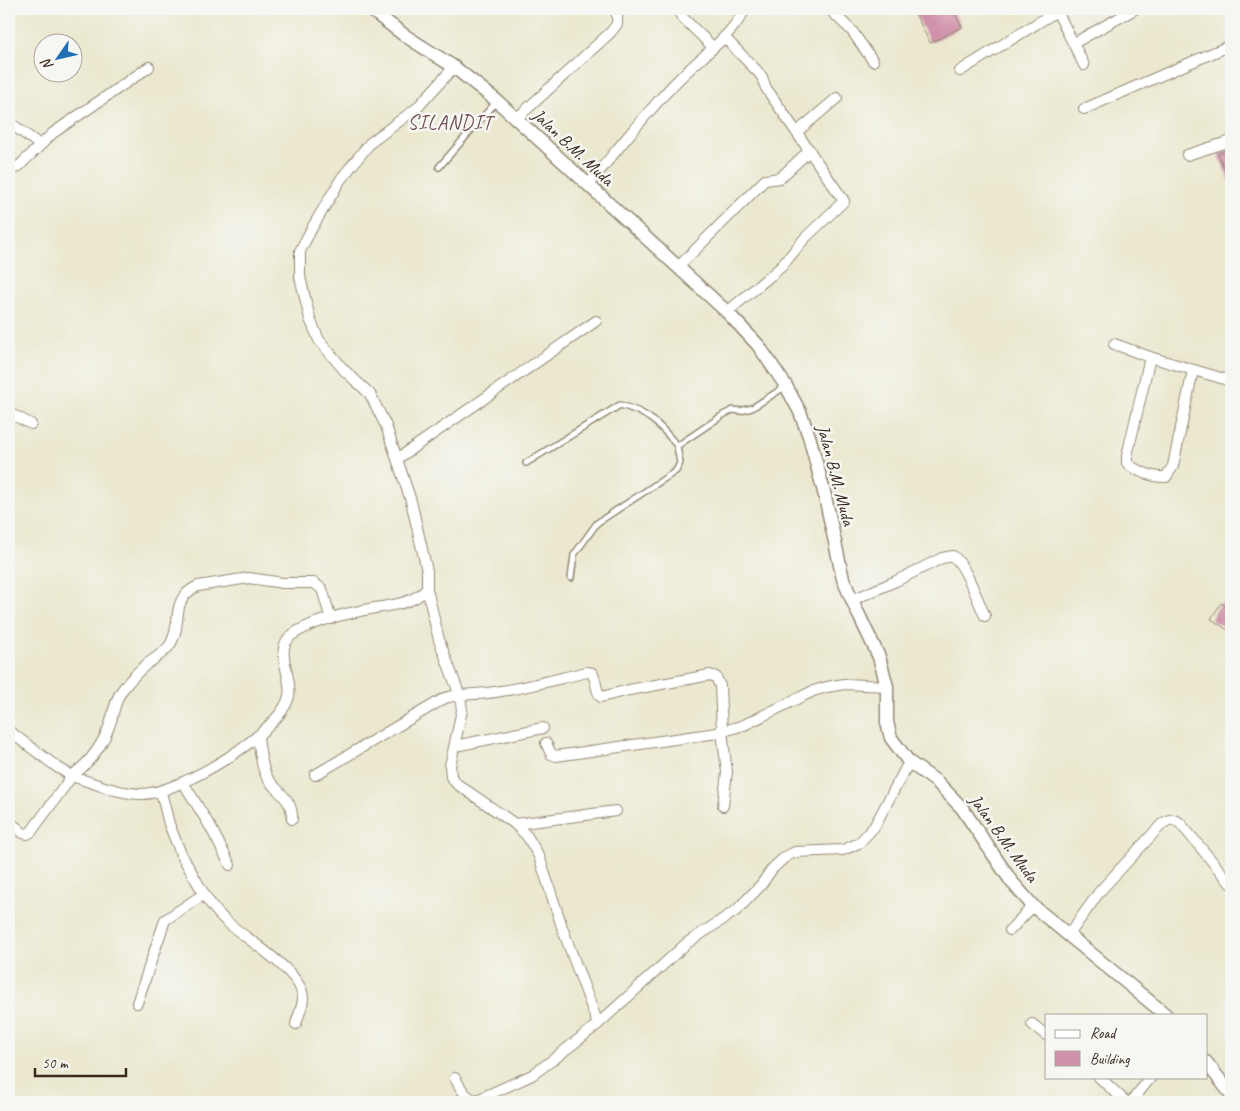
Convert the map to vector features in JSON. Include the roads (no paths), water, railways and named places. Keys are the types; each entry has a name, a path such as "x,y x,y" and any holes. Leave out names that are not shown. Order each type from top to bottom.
{"street":[{"name":"Jalan B.M. Muda","path":"370,9 404,35 454,67 497,101 727,312 758,345 786,386 800,412 809,436 844,578 852,600 879,657 888,686 887,722 891,738 909,762 937,782 962,808 1011,881 1034,906 1165,1014"},
{"path":"516,119 611,32 617,24 618,9"},
{"path":"677,9 682,17 713,47"},
{"path":"588,185 656,104 736,24 745,9"},
{"path":"829,9 852,31 873,61"},
{"path":"1074,43 1135,9"},
{"path":"960,71 1057,10 1084,65"},
{"path":"724,37 762,78 766,88 844,200 805,238 780,267 727,312"},
{"path":"1084,109 1231,45"},
{"path":"9,171 19,166 53,133 149,67"},
{"path":"454,67 417,108 370,143 342,179 300,251 300,277 310,319 318,340 344,370 370,394 386,426 411,501 427,571 427,588 439,640 460,696 462,710 450,766 451,777 457,784 515,824 527,836 539,856 563,930 598,1024"},
{"path":"796,132 837,98"},
{"path":"9,122 40,145"},
{"path":"1187,155 1231,141"},
{"path":"678,267 766,180 780,178 810,150"},
{"path":"397,459 596,321"},
{"path":"1114,344 1150,357 1231,381"},
{"path":"1150,357 1126,463 1131,467 1161,477 1166,476 1172,466 1193,370"},
{"path":"9,413 31,424"},
{"path":"852,600 942,558 953,556 962,568 985,616"},
{"path":"9,821 23,833 31,832 72,776 89,761 106,735 118,697 140,670 170,646 175,632 179,603 184,595 193,589 198,586 250,578 283,583 314,583 322,589 331,619"},
{"path":"9,731 72,776 114,789 141,794 161,792 233,754 258,737 282,709 289,696 290,684 283,651 287,639 291,635 306,627 331,619 360,611 404,603 419,597 427,588"},
{"path":"315,775 445,698 510,690 587,672 592,672 598,694 601,697 710,675 716,677 720,686 722,731 727,772 724,806"},
{"path":"546,743 551,754 556,756 722,731 744,725 813,691 827,687 844,684 888,686"},
{"path":"455,746 543,728"},
{"path":"258,737 267,776 289,802 292,819"},
{"path":"455,1078 470,1099 477,1100 532,1075 598,1024 687,943 737,910 761,885 772,869 785,857 795,852 843,850 859,843 874,827 909,762"},
{"path":"183,782 212,828 230,865"},
{"path":"161,792 169,824 181,854 211,905 226,921 284,968 300,985 303,998 296,1024"},
{"path":"515,824 616,811"},
{"path":"1068,936 1100,891 1162,824 1168,820 1180,823 1231,884"},
{"path":"137,1003 165,920 204,894"},
{"path":"1010,930 1034,906"},
{"path":"1032,1024 1045,1034"},
{"path":"1208,1065 1231,1094"},
{"path":"1100,1078 1131,1102 1150,1078"}],"lane":[{"path":"438,167 497,101"},
{"path":"677,446 723,415 733,410 740,411 752,408 786,386"},
{"path":"526,463 620,405 635,409 652,418 677,446 680,463 676,471 597,523 574,555 571,578"}],"district":[{"name":"SILANDIT","path":"450,122"}]}
